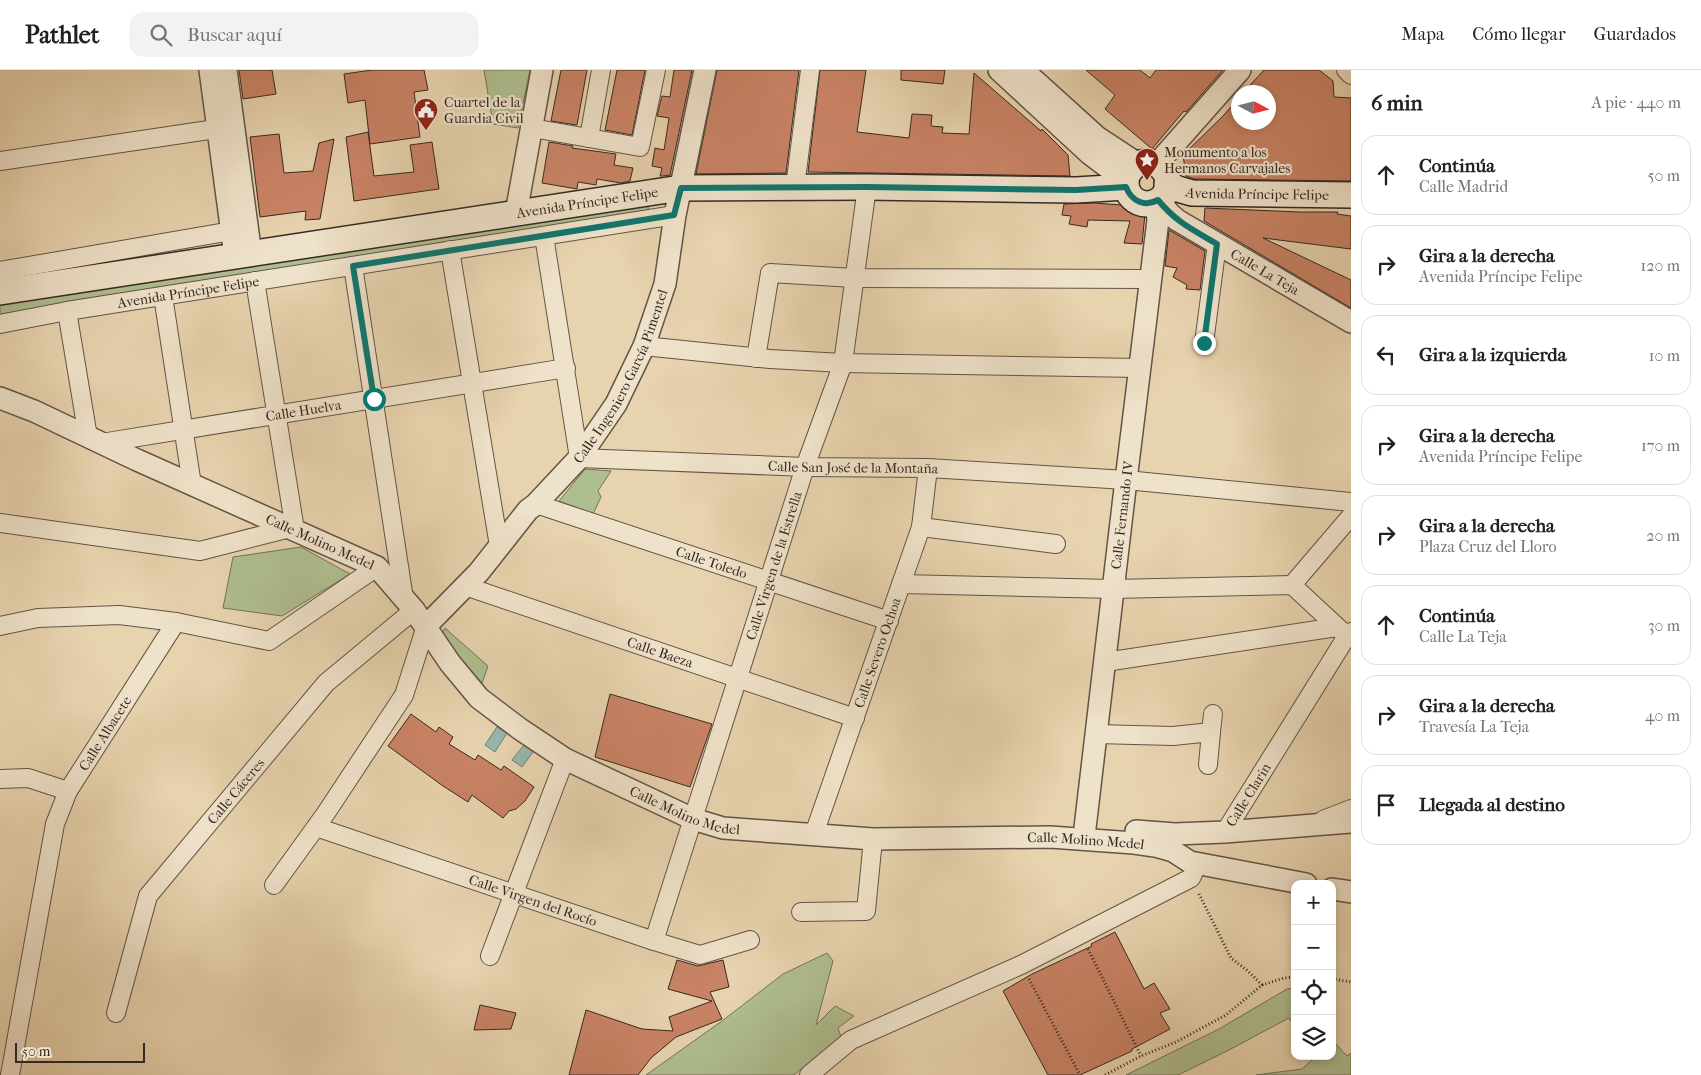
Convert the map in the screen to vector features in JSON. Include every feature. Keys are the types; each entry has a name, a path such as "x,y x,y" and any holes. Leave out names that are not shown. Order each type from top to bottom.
{"main road":[{"name":"Avenida Príncipe Felipe","path":"0,292 110,263 243,255 681,188 867,187 1076,190 1147,183 1192,193 1351,195"}],"street":[{"path":"210,70 226,127"},
{"path":"226,70 226,127 243,255"},
{"path":"516,213 542,70"},
{"path":"589,138 601,70"},
{"path":"532,128 640,147 656,70"},
{"name":"Calle Ingeniero García Pimentel","path":"415,611 465,586 528,510 536,504 579,458 616,404 644,346 665,284 674,215 705,70"},
{"path":"795,188 810,70"},
{"path":"999,70 1090,154 1114,173 1147,183"},
{"path":"1023,70 1097,137 1130,158 1147,183"},
{"path":"1147,183 1240,70"},
{"path":"1346,70 1351,75"},
{"path":"0,161 226,127"},
{"path":"1076,190 1088,173 1090,154"},
{"name":"Calle La Teja","path":"1147,183 1169,213 1177,220 1351,322"},
{"name":"Calle Fernando IV","path":"1086,828 1158,220 1147,183"},
{"name":"Calle Virgen de la Estrella","path":"654,941 767,582 805,467 844,363 867,187"},
{"name":"Avenida Príncipe Felipe","path":"0,324 68,311 674,215"},
{"name":"Avenida Príncipe Felipe","path":"0,271 110,263 239,230"},
{"path":"544,236 579,458"},
{"path":"1204,343 1217,244"},
{"path":"450,250 499,546"},
{"path":"274,885 316,827 404,695 415,611 374,399 353,266"},
{"path":"756,358 770,273 854,278 1150,279"},
{"path":"0,523 200,551 292,529 277,414 255,281"},
{"path":"163,296 192,485"},
{"path":"68,311 95,440"},
{"path":"644,346 756,358 844,363 1140,368"},
{"name":"Calle Huelva","path":"95,440 184,429 566,368"},
{"name":"Calle Molino Medel","path":"0,398 34,411 192,485 377,567 415,611 450,663 479,698 520,729 565,758 693,819 723,828 873,839 1050,837 1155,846 1173,851 1191,870 1291,882"},
{"name":"Calle San José de la Montaña","path":"579,458 805,467 928,468 1126,480 1351,502"},
{"name":"Calle Severo Ochoa","path":"814,834 921,527 928,468"},
{"name":"Calle Toledo","path":"536,504 888,621"},
{"path":"1292,585 1351,516"},
{"path":"921,527 1056,544"},
{"path":"0,626 38,618 119,615 176,622 269,641 377,567"},
{"path":"901,584 1113,589 1292,585 1345,632"},
{"name":"Calle Baeza","path":"465,586 855,718"},
{"name":"Calle Cáceres","path":"116,1013 148,896 326,683 415,611"},
{"name":"Calle Albacete","path":"10,1075 56,824 68,790 176,622"},
{"path":"1105,662 1345,632"},
{"name":"Calle Clarin","path":"1050,837 1054,830 1075,827 1175,834 1225,832 1345,632"},
{"path":"1096,734 1173,736 1212,723 1208,765"},
{"path":"490,956 565,758"},
{"path":"0,779 28,778 68,790"},
{"path":"1305,826 1351,809"},
{"path":"1225,832 1351,822"},
{"name":"Calle Virgen del Rocío","path":"316,827 700,955 750,940"},
{"path":"801,912 866,911 873,839"},
{"path":"809,1075 851,1040 1021,965 1081,936 1191,870"},
{"path":"1336,890 1351,892"}],"path":[{"path":"1191,870 1230,958 1248,971 1262,986"},
{"path":"1081,936 1141,1056"},
{"path":"1021,965 1080,1075"},
{"path":"1105,1075 1141,1056 1176,1042 1226,1015 1262,986 1291,977"},
{"path":"1336,980 1351,982"}],"green space":[{"path":"484,70 530,70 518,128 493,124"},
{"path":"647,196 649,215 0,323 0,299"},
{"path":"585,469 611,471 598,491 601,497 593,514 559,501"},
{"path":"301,547 350,574 282,616 223,608 233,557"},
{"path":"445,628 488,666 482,683 441,636"},
{"path":"827,953 833,961 816,1025 835,1006 854,1016 838,1028 841,1037 794,1075 646,1075 722,1021 783,974"},
{"path":"1291,988 1291,1021 1289,1018 1178,1075 1126,1075 1219,1029 1287,989"},
{"path":"1336,1044 1347,1056 1351,1053 1351,1075 1256,1075 1302,1069 1312,1060 1336,1060"}],"water":[{"path":"497,727 507,733 495,752 485,745"},
{"path":"524,745 533,752 522,767 512,760"}],"building":[{"path":"239,70 272,70 276,94 243,99"},
{"path":"372,70 424,70 428,90 414,92 420,137 370,144 365,100 348,103 344,74"},
{"path":"561,70 587,70 577,125 551,121"},
{"path":"617,70 645,70 632,135 605,130"},
{"path":"674,70 692,70 670,175 660,176 662,168 652,166 655,148 664,150 669,118 657,116 662,96 670,97"},
{"path":"717,70 799,70 786,173 696,174"},
{"path":"820,70 866,70 857,132 909,138 912,114 932,115 931,126 943,127 942,133 969,134 974,73 1041,131 1042,129 1068,155 1070,176 808,172"},
{"path":"901,70 945,70 943,84 901,80"},
{"path":"1086,70 1140,70 1150,78 1156,70 1223,70 1186,112 1184,111 1152,149 1105,109 1115,95"},
{"path":"1264,70 1319,70 1333,81 1334,97 1351,98 1351,181 1194,179 1186,176 1183,155 1231,107 1231,130 1276,130 1276,85 1250,85"},
{"path":"368,132 374,176 414,172 410,145 432,142 439,189 354,201 346,137"},
{"path":"279,134 284,173 313,171 319,143 334,139 320,219 305,220 306,211 260,217 250,137"},
{"path":"549,142 573,146 572,148 616,154 614,165 633,168 630,181 621,183 597,179 596,185 578,182 577,189 542,183"},
{"path":"1094,203 1122,205 1145,214 1142,244 1124,243 1130,221 1088,220 1087,227 1069,224 1071,216 1062,215 1064,204"},
{"path":"1205,208 1338,212 1337,214 1351,216 1351,249 1263,238 1351,280 1351,308 1204,221"},
{"path":"1169,230 1205,251 1200,290 1186,289 1187,285 1173,277 1177,268 1165,266"},
{"path":"610,694 712,724 690,787 595,757"},
{"path":"411,714 436,732 439,727 453,737 449,744 475,760 478,755 501,770 504,766 534,787 525,801 516,809 509,811 503,818 472,795 468,802 388,746"},
{"path":"1115,932 1144,989 1154,983 1170,1009 1160,1013 1170,1029 1132,1049 1132,1051 1080,1075 1048,1075 1003,991 1032,974 1092,946 1091,944"},
{"path":"677,960 698,966 723,960 729,987 710,992 722,1019 676,1037 651,1058 638,1075 569,1075 586,1010 642,1029 673,1031 669,1017 712,1001 668,989"},
{"path":"480,1005 516,1013 511,1029 474,1030"}],"place":[{"name":"Cuartel de la Guardia Civil","path":"426,131"},
{"name":"Monumento a los Hermanos Carvajales","path":"1147,181"}],"route":[{"path":"374,399 353,266 674,215 681,188 867,187 1076,190 1126,187 1128,193 1137,202 1150,204 1158,200 1177,220 1217,244 1204,343"}]}
